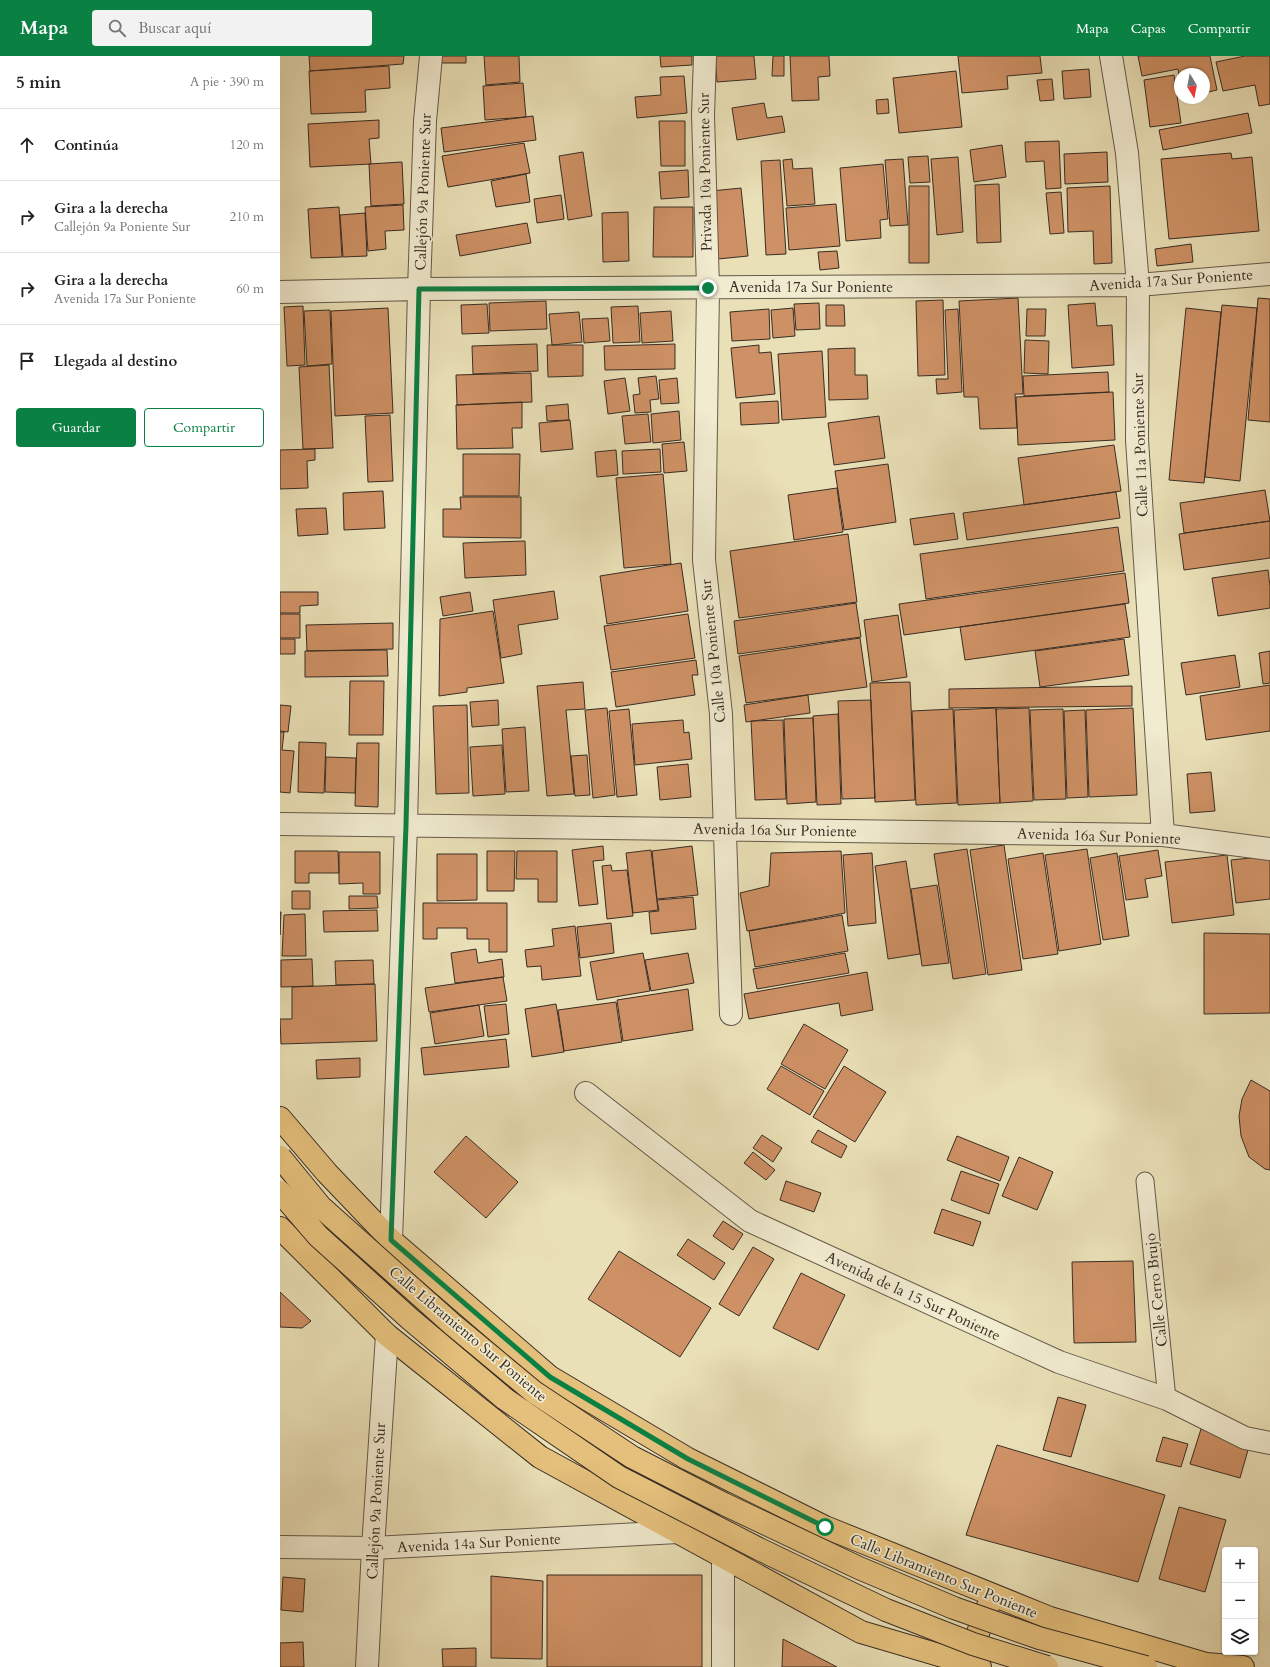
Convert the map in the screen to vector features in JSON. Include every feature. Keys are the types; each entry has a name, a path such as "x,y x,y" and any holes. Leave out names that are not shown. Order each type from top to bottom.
{"main road":[{"name":"Calle Libramiento Sur Poniente","path":"280,1118 327,1173 391,1240 550,1377 688,1459 825,1527 1050,1618 1204,1665 1243,1667"},
{"name":"Calle Libramiento Sur Poniente","path":"280,1157 321,1207 452,1324 534,1392 632,1457 724,1504 831,1555 954,1608 1039,1638 1146,1667"},
{"name":"Calle Libramiento Sur Poniente","path":"280,1192 318,1236 410,1319 505,1399 619,1477 759,1549 886,1610 974,1644 1048,1667"},
{"path":"280,1228 387,1335 540,1457 926,1667"},
{"path":"862,1632 973,1665 992,1594"},
{"path":"1050,1618 1100,1667"}],"street":[{"name":"Callejón 9a Poniente Sur","path":"391,1240 406,825 419,289 425,121 432,56"},
{"name":"Privada 10a Poniente Sur","path":"704,56 703,114 708,288"},
{"name":"Calle 11a Poniente Sur","path":"1111,56 1127,153 1138,285 1137,440 1163,835"},
{"name":"Avenida 17a Sur Poniente","path":"280,292 419,289 1138,285 1270,274"},
{"name":"Calle 10a Poniente Sur","path":"708,288 704,560 721,714 731,1014"},
{"name":"Avenida 16a Sur Poniente","path":"280,824 1163,835 1270,849"},
{"name":"Avenida de la 15 Sur Poniente","path":"586,1093 750,1221 1059,1362 1168,1399 1245,1438 1270,1443"},
{"name":"Callejón 9a Poniente Sur","path":"368,1667 373,1548 387,1335"},
{"name":"Avenida 14a Sur Poniente","path":"280,1547 373,1548 678,1532"},
{"path":"723,1557 723,1667"}],"lane":[{"name":"Calle Cerro Brujo","path":"1145,1181 1168,1399"}],"building":[{"path":"309,56 404,56 403,64 310,71"},
{"path":"441,56 466,56 466,63 441,63"},
{"path":"484,56 519,56 520,82 486,85"},
{"path":"660,56 692,56 692,65 661,67"},
{"path":"715,56 754,56 756,79 717,82"},
{"path":"773,56 784,56 784,76 772,76"},
{"path":"790,56 829,56 830,76 818,77 819,100 792,101"},
{"path":"958,56 1040,56 1042,73 1007,76 1008,89 962,93"},
{"path":"1138,56 1210,56 1217,90 1210,92 1210,68 1174,68 1174,70 1142,76"},
{"path":"1245,56 1270,56 1270,104 1259,106 1255,85 1223,91 1216,62"},
{"path":"389,66 390,88 365,90 366,112 311,114 309,71"},
{"path":"1089,69 1091,97 1064,99 1062,71"},
{"path":"956,71 962,127 899,133 893,78"},
{"path":"1174,75 1174,104 1178,104 1181,123 1150,127 1144,80"},
{"path":"684,76 687,113 637,118 635,97 661,95 660,77"},
{"path":"1052,79 1054,100 1040,101 1037,80"},
{"path":"523,83 526,117 485,120 483,86"},
{"path":"888,99 889,113 877,114 876,100"},
{"path":"764,103 767,118 782,116 785,132 737,140 732,108"},
{"path":"1248,113 1252,133 1163,150 1159,130"},
{"path":"533,116 536,140 444,152 441,128"},
{"path":"379,120 379,138 369,139 371,164 310,167 308,124"},
{"path":"659,121 685,121 685,166 661,166"},
{"path":"1059,141 1061,188 1046,189 1044,161 1026,162 1025,142"},
{"path":"524,143 530,173 448,187 442,156"},
{"path":"1002,145 1006,177 974,182 970,150"},
{"path":"583,152 592,216 568,220 559,156"},
{"path":"1107,152 1108,182 1065,184 1064,154"},
{"path":"1231,153 1232,159 1252,157 1259,231 1169,239 1161,159"},
{"path":"928,156 930,182 910,183 908,157"},
{"path":"958,157 963,232 937,235 931,159"},
{"path":"792,159 793,169 812,168 815,204 787,206 783,160"},
{"path":"903,159 908,225 890,226 885,160"},
{"path":"780,160 786,254 766,255 761,161"},
{"path":"402,162 404,204 371,206 369,164"},
{"path":"883,164 888,219 880,220 881,238 846,241 840,168"},
{"path":"688,170 689,197 661,199 659,172"},
{"path":"526,174 530,202 496,207 491,181"},
{"path":"999,184 1001,242 977,243 975,185"},
{"path":"909,186 929,186 929,263 909,263"},
{"path":"1110,186 1112,263 1094,264 1093,231 1068,232 1067,188"},
{"path":"741,188 748,256 718,259 711,191"},
{"path":"1061,192 1064,233 1050,234 1046,193"},
{"path":"561,195 564,219 537,223 534,199"},
{"path":"836,204 840,246 789,250 786,208"},
{"path":"403,205 404,230 385,231 386,249 368,251 365,207"},
{"path":"339,207 342,257 311,258 308,209"},
{"path":"654,207 693,207 693,257 653,257"},
{"path":"628,212 629,261 603,262 602,213"},
{"path":"365,213 367,256 343,257 340,215"},
{"path":"527,223 531,243 460,256 456,235"},
{"path":"1191,244 1193,262 1157,266 1155,249"},
{"path":"837,251 839,268 820,270 818,252"},
{"path":"1018,298 1023,394 1015,394 1017,428 980,429 978,397 964,397 959,301"},
{"path":"1258,298 1270,299 1270,422 1248,420"},
{"path":"943,300 945,375 918,376 916,301"},
{"path":"546,301 547,329 490,331 489,303"},
{"path":"819,303 820,329 796,330 794,304"},
{"path":"1095,303 1097,326 1112,325 1114,365 1072,368 1068,305"},
{"path":"487,304 489,333 462,334 461,305"},
{"path":"826,305 844,305 845,326 826,326"},
{"path":"1222,305 1257,308 1240,481 1205,477"},
{"path":"303,306 305,365 287,366 284,307"},
{"path":"638,306 640,342 613,343 611,307"},
{"path":"388,308 393,413 335,416 331,311"},
{"path":"793,308 795,336 773,338 771,310"},
{"path":"1186,308 1221,312 1204,483 1169,480"},
{"path":"769,309 770,339 732,341 730,312"},
{"path":"958,309 962,392 937,394 936,379 948,379 945,310"},
{"path":"1027,309 1046,309 1045,336 1026,336"},
{"path":"330,310 332,364 307,366 304,311"},
{"path":"671,311 673,341 642,343 640,313"},
{"path":"579,312 582,342 552,345 549,314"},
{"path":"608,318 610,341 584,343 582,319"},
{"path":"1025,340 1049,341 1048,374 1024,373"},
{"path":"537,344 538,371 473,374 472,346"},
{"path":"675,344 675,369 605,370 604,346"},
{"path":"547,345 583,345 583,376 548,377"},
{"path":"759,345 759,353 771,352 775,394 736,398 731,348"},
{"path":"855,348 855,375 867,375 868,399 829,400 828,349"},
{"path":"822,351 826,417 782,420 778,354"},
{"path":"329,365 333,448 303,449 299,367"},
{"path":"1108,372 1109,392 1024,396 1023,376"},
{"path":"531,373 532,402 457,405 456,375"},
{"path":"656,376 659,399 650,400 651,412 635,413 633,395 640,394 638,378"},
{"path":"625,378 630,411 608,414 604,381"},
{"path":"677,378 679,403 661,404 659,380"},
{"path":"1113,392 1115,440 1018,445 1016,397"},
{"path":"778,401 779,423 741,425 740,403"},
{"path":"522,402 522,428 512,428 513,448 457,449 456,405"},
{"path":"568,404 569,420 547,421 546,406"},
{"path":"679,411 681,440 653,443 651,414"},
{"path":"648,414 651,442 625,444 622,416"},
{"path":"390,415 393,481 368,482 365,416"},
{"path":"879,416 885,458 834,465 828,423"},
{"path":"570,420 573,449 541,452 539,423"},
{"path":"684,442 687,471 664,473 662,444"},
{"path":"1114,445 1121,491 1024,505 1018,458"},
{"path":"315,449 315,460 307,461 308,488 280,489 280,450"},
{"path":"660,449 661,472 623,474 622,451"},
{"path":"616,450 618,475 597,477 595,452"},
{"path":"463,454 520,454 519,496 463,496"},
{"path":"888,464 896,522 844,530 835,471"},
{"path":"663,474 671,564 624,568 616,478"},
{"path":"837,488 843,532 794,540 788,495"},
{"path":"1265,490 1270,521 1184,533 1180,503"},
{"path":"383,491 385,528 344,530 343,493"},
{"path":"1116,492 1120,518 967,540 963,513"},
{"path":"460,497 521,497 521,538 443,537 443,509 461,509"},
{"path":"326,508 328,534 298,536 296,509"},
{"path":"954,513 958,539 914,545 910,519"},
{"path":"1270,521 1270,558 1184,570 1179,534"},
{"path":"1118,527 1124,571 926,599 920,554"},
{"path":"848,534 857,602 739,618 730,551"},
{"path":"525,541 526,575 465,578 463,543"},
{"path":"681,563 688,611 607,624 600,576"},
{"path":"1268,570 1270,608 1218,616 1212,578"},
{"path":"1125,573 1129,603 904,635 899,604"},
{"path":"554,591 558,619 518,625 522,654 501,658 493,600"},
{"path":"280,592 318,592 318,605 300,606 300,613 280,613"},
{"path":"470,592 473,611 443,616 440,597"},
{"path":"856,603 861,637 738,654 734,621"},
{"path":"1125,604 1130,637 965,660 960,627"},
{"path":"493,611 504,683 467,688 467,692 439,696 440,619"},
{"path":"280,614 300,614 300,638 280,638"},
{"path":"688,614 695,658 611,670 604,626"},
{"path":"898,615 907,677 872,682 864,620"},
{"path":"393,623 393,649 307,651 306,625"},
{"path":"860,638 867,687 746,703 739,656"},
{"path":"280,639 295,639 295,654 280,654"},
{"path":"1124,639 1129,675 1040,687 1035,651"},
{"path":"387,650 388,676 305,677 305,651"},
{"path":"1270,651 1270,683 1263,684 1259,653"},
{"path":"1235,655 1240,687 1186,695 1181,663"},
{"path":"696,660 698,675 692,675 695,695 616,707 611,672"},
{"path":"350,681 384,681 383,735 349,735"},
{"path":"583,682 585,709 566,710 574,794 547,796 537,686"},
{"path":"910,682 915,800 875,802 870,683"},
{"path":"1270,685 1270,731 1206,740 1200,696"},
{"path":"1132,686 1132,706 949,708 949,689"},
{"path":"808,695 810,713 746,722 744,705"},
{"path":"498,700 499,725 472,727 470,702"},
{"path":"871,700 875,798 842,799 838,701"},
{"path":"280,705 291,706 288,732 280,731"},
{"path":"467,705 469,793 436,794 433,706"},
{"path":"607,708 615,795 593,798 585,710"},
{"path":"996,708 1000,803 958,805 954,710"},
{"path":"1029,708 1033,801 1000,803 996,709"},
{"path":"1133,708 1137,795 1089,797 1086,710"},
{"path":"629,709 637,795 617,797 609,711"},
{"path":"953,709 957,803 916,805 912,711"},
{"path":"1063,709 1066,799 1034,800 1030,710"},
{"path":"1085,710 1088,797 1067,798 1064,711"},
{"path":"838,714 841,804 817,805 813,716"},
{"path":"813,718 816,802 787,804 784,719"},
{"path":"683,720 684,733 689,732 692,759 635,765 632,724"},
{"path":"783,720 786,799 755,800 751,721"},
{"path":"525,727 529,791 506,792 502,729"},
{"path":"280,732 284,732 282,750 294,751 290,793 280,792"},
{"path":"299,742 326,743 324,793 298,792"},
{"path":"357,743 379,743 378,807 355,806"},
{"path":"502,745 505,794 473,796 470,747"},
{"path":"587,755 590,795 575,796 571,756"},
{"path":"326,757 356,758 355,793 325,792"},
{"path":"688,764 691,797 660,800 657,767"},
{"path":"1211,772 1215,811 1190,813 1187,774"},
{"path":"1004,845 1022,970 988,975 970,850"},
{"path":"603,846 604,860 593,861 598,904 579,906 572,850"},
{"path":"692,846 698,895 657,899 652,851"},
{"path":"967,849 986,974 953,979 934,854"},
{"path":"1087,849 1101,944 1059,951 1045,855"},
{"path":"651,850 658,910 633,913 626,853"},
{"path":"1158,850 1162,876 1145,879 1148,897 1126,900 1119,856"},
{"path":"295,851 338,851 339,873 309,873 309,883 295,883"},
{"path":"487,851 515,851 514,891 487,891"},
{"path":"517,851 557,851 557,902 538,902 538,879 516,879"},
{"path":"841,851 845,913 747,931 740,893 769,886 771,853"},
{"path":"339,852 380,852 380,894 363,894 363,883 339,884"},
{"path":"872,853 876,923 848,926 843,855"},
{"path":"1043,853 1058,954 1023,959 1008,859"},
{"path":"1117,853 1129,936 1103,940 1090,858"},
{"path":"437,854 477,854 477,900 437,901"},
{"path":"1227,855 1234,915 1172,923 1165,862"},
{"path":"1270,856 1270,899 1236,903 1231,860"},
{"path":"906,861 920,954 888,959 875,866"},
{"path":"611,865 612,871 627,870 633,916 607,919 602,866"},
{"path":"937,885 949,963 922,966 911,889"},
{"path":"292,891 310,891 310,909 292,909"},
{"path":"349,896 377,896 378,908 349,909"},
{"path":"693,897 696,929 651,934 649,912 659,911 657,900"},
{"path":"423,903 507,903 507,952 489,952 489,939 467,939 467,928 437,928 437,939 423,939"},
{"path":"377,910 378,931 324,932 323,911"},
{"path":"280,912 281,912 280,935"},
{"path":"305,914 306,956 282,956 284,915"},
{"path":"842,915 848,951 755,967 749,931"},
{"path":"611,923 614,953 580,958 577,927"},
{"path":"575,926 581,976 542,980 541,966 527,967 525,950 554,946 552,929"},
{"path":"1204,933 1270,934 1270,1013 1204,1014"},
{"path":"476,949 478,963 502,959 504,977 455,983 451,953"},
{"path":"643,953 650,991 597,1000 590,962"},
{"path":"688,953 694,983 651,991 645,960"},
{"path":"845,953 849,973 757,989 753,969"},
{"path":"312,959 313,986 281,987 281,960"},
{"path":"373,960 374,984 336,985 335,961"},
{"path":"867,972 873,1010 841,1016 839,1003 749,1019 744,994"},
{"path":"503,977 507,1001 429,1012 425,988"},
{"path":"375,984 377,1041 281,1044 280,1019 292,1019 292,987"},
{"path":"688,989 693,1030 623,1041 617,1000"},
{"path":"616,1002 622,1042 564,1051 558,1010"},
{"path":"506,1004 509,1034 488,1037 484,1006"},
{"path":"556,1004 564,1052 532,1057 525,1009"},
{"path":"479,1005 484,1036 435,1044 430,1013"},
{"path":"804,1024 848,1050 825,1089 781,1064"},
{"path":"506,1039 509,1067 424,1075 421,1048"},
{"path":"360,1058 360,1077 317,1079 316,1060"},
{"path":"781,1066 824,1091 810,1115 767,1089"},
{"path":"844,1066 886,1092 855,1142 813,1117"},
{"path":"1251,1080 1270,1091 1270,1170 1265,1169 1249,1157 1241,1136 1239,1116 1242,1099"},
{"path":"818,1130 847,1146 841,1158 811,1142"},
{"path":"762,1135 782,1148 773,1162 753,1148"},
{"path":"466,1136 518,1182 486,1218 434,1172"},
{"path":"957,1136 1009,1157 1000,1181 947,1160"},
{"path":"753,1152 775,1170 766,1180 744,1163"},
{"path":"1019,1157 1053,1172 1037,1210 1002,1196"},
{"path":"961,1171 999,1184 989,1214 951,1200"},
{"path":"786,1181 821,1193 814,1212 780,1200"},
{"path":"942,1209 981,1222 973,1246 934,1233"},
{"path":"723,1221 743,1234 733,1250 713,1236"},
{"path":"688,1239 725,1263 714,1280 677,1255"},
{"path":"753,1247 774,1259 739,1316 719,1304"},
{"path":"619,1251 711,1308 680,1357 588,1299"},
{"path":"1133,1261 1136,1342 1074,1343 1072,1262"},
{"path":"801,1273 845,1295 818,1350 773,1328"},
{"path":"280,1292 311,1321 302,1328 280,1327"},
{"path":"1058,1397 1086,1405 1071,1457 1043,1450"},
{"path":"1201,1429 1250,1443 1240,1478 1190,1464"},
{"path":"1163,1437 1188,1444 1181,1467 1156,1461"},
{"path":"997,1445 1165,1495 1138,1582 966,1535"},
{"path":"1179,1507 1226,1520 1205,1592 1159,1579"},
{"path":"547,1575 702,1575 702,1667 547,1667"},
{"path":"491,1576 543,1581 542,1659 491,1658"},
{"path":"283,1577 305,1579 303,1612 281,1610"},
{"path":"783,1639 837,1667 782,1667"},
{"path":"303,1642 304,1667 280,1667 280,1643"},
{"path":"476,1648 476,1667 443,1667 442,1649"}],"route":[{"path":"708,288 419,289 406,825 391,1240 550,1377 688,1459 825,1527"}]}
